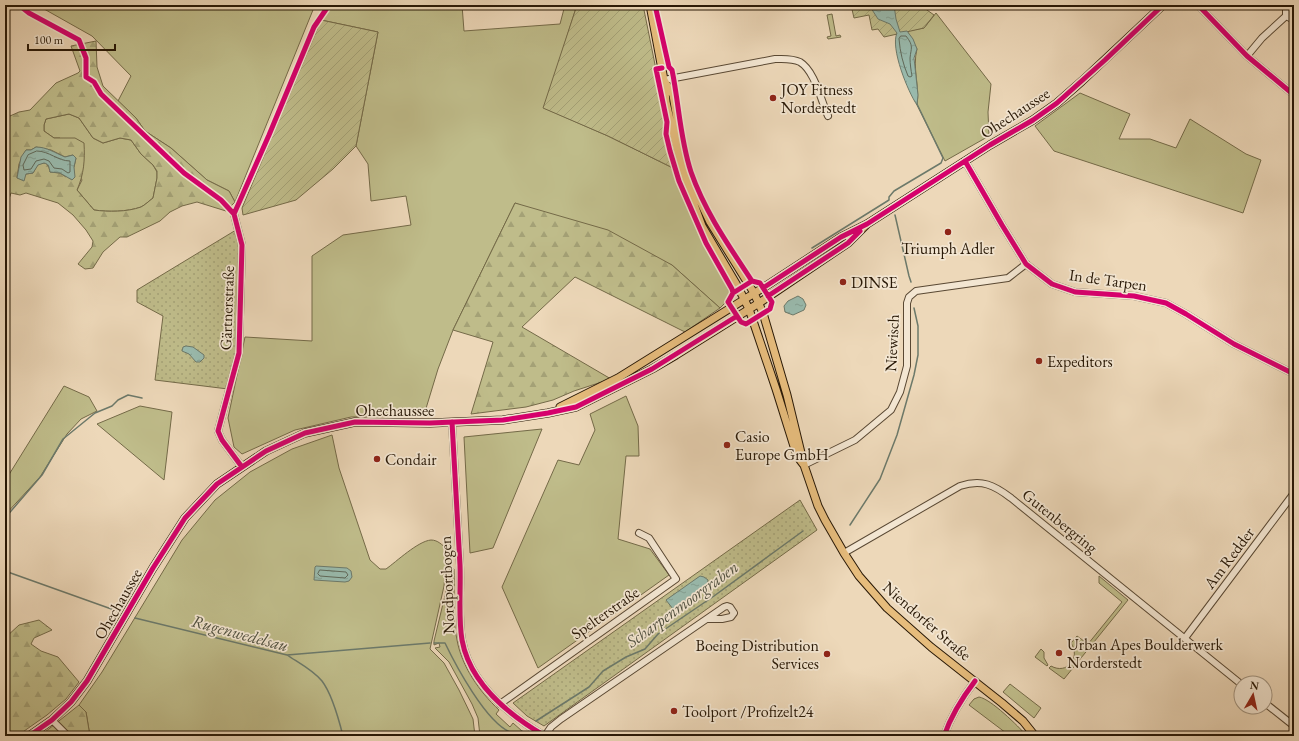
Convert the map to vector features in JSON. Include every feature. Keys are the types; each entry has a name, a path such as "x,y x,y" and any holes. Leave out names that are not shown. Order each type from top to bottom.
{"main road":[{"name":"Niendorfer Straße","path":"650,5 664,80 666,102 675,148 682,172 702,226 749,309 797,456 804,466"},
{"name":"Ohechaussee","path":"548,413 618,378 841,237 867,224 965,161 1033,120 1057,103 1163,5"},
{"name":"Niendorfer Straße","path":"664,80 673,95 682,148 693,186 710,222 759,303 787,395 804,466 818,506 844,553 864,582 887,608 931,647 1023,721 1035,736"},
{"name":"Ohechaussee","path":"29,736 52,720 71,702 87,682 153,568 185,518 217,484 266,452 305,433 355,422 430,423 503,420 548,413 576,406 646,372 759,303 848,243 867,224"}],"street":[{"path":"1198,5 1246,56 1294,95"},
{"path":"1246,56 1262,38 1286,16 1286,5"},
{"path":"1286,16 1294,20"},
{"path":"664,80 775,59 795,60 809,71 828,116"},
{"name":"In de Tarpen","path":"965,161 1026,264 1052,284 1075,292 1134,296 1166,303 1234,344 1294,374"},
{"name":"Gärtnerstraße","path":"234,214 242,245 239,353 218,431 222,440 242,467"},
{"name":"Niewisch","path":"804,466 856,440 891,410 900,392 907,366 906,316 909,296 916,291 1008,278 1026,264"},
{"name":"Nordportbogen","path":"452,422 460,567 460,624 463,642 468,660 478,677 490,694 500,704 545,736 551,727 561,719 708,619"},
{"name":"Gutenbergring","path":"844,553 960,486 975,483 991,485 998,488 1011,498 1233,677"},
{"name":"Am Redder","path":"1185,638 1294,495"},
{"name":"Spelterstraße","path":"500,704 676,579 649,538 639,533"},
{"path":"944,736 955,710 975,681"},
{"path":"1273,709 1294,726"},
{"path":"52,720 68,736"}],"green space":[{"path":"37,5 315,5 235,202 229,191 207,180 171,148 145,131 136,118 118,101 131,76 92,36"},
{"path":"331,5 462,5 464,31 560,24 565,5 577,5 544,108 608,136 671,167 701,234 730,293 727,301 720,308 672,265 515,203 453,330 438,369 424,415 351,417 295,430 242,454 234,447 228,418 245,337 312,341 312,256 343,235 411,225 406,196 371,201 368,164 356,146 378,32 321,20"},
{"path":"577,5 643,5 667,124 665,136 671,167 608,136 543,108"},
{"path":"851,5 920,5 934,15 924,28 884,37 878,29 872,30 869,15 854,18"},
{"path":"936,13 991,84 988,112 989,136 945,161 917,105 918,91 915,63 917,49 907,31 924,28"},
{"path":"832,14 836,36 840,35 841,37 828,39 827,37 831,36 827,15"},
{"path":"321,20 378,32 356,146 333,169 296,200 243,215 242,208"},
{"path":"96,41 97,67 103,86 136,118 145,131 171,148 207,180 229,191 235,202 226,211 197,202 182,206 170,212 160,221 127,237 120,237 103,252 93,268 85,269 78,264 92,247 93,241 73,215 58,203 26,193 20,195 11,193 9,199 5,200 5,120 19,112 30,110 56,83 80,71 71,46","holes":["69,114 79,118 93,138 103,143 120,138 131,140 141,154 157,171 153,198 141,207 130,210 94,210 77,190 84,167 84,143 75,138 54,138 44,131 46,119","36,147 51,150 65,157 73,155 76,158 74,167 66,177 60,173 50,172 45,163 38,164 33,173 17,178 19,164 26,150 31,150"]},
{"path":"1080,93 1130,114 1119,139 1150,139 1176,148 1190,119 1246,154 1261,160 1243,213 1054,151 1035,126"},
{"path":"69,114 79,118 93,138 103,143 120,138 131,140 141,154 153,165 157,172 153,198 141,207 130,210 94,210 77,190 82,180 60,138 54,138 44,131 46,119"},
{"path":"515,203 608,230 672,265 720,308 685,332 575,277 522,327 611,379 574,391 553,400 526,407 471,414 493,342 453,330"},
{"path":"236,230 239,243 237,351 228,389 155,380 163,316 137,302 137,290"},
{"path":"64,386 89,397 97,411 81,419 67,434 40,477 5,515 5,481"},
{"path":"626,396 638,426 639,456 626,456 618,539 650,549 669,575 538,668 502,587 558,460 579,465 595,430 590,414"},
{"path":"140,406 172,412 164,480 97,424"},
{"path":"542,429 493,548 470,553 464,437"},
{"path":"332,435 339,468 370,560 380,569 386,569 420,544 431,540 438,542 447,549 444,586 430,649 444,663 459,690 473,719 475,736 90,736 86,712 79,705 102,672 182,540 215,500 250,472 292,449"},
{"path":"800,500 817,530 544,726 527,716 513,703"},
{"path":"450,567 454,569 455,631 459,650 467,669 478,687 499,710 496,714 510,727 513,723 522,731 515,736 480,736 478,718 472,704 449,662 435,648 440,647 439,643 434,645 434,641 448,583"},
{"path":"1099,576 1128,600 1064,679 1049,668 1051,666 1062,668 1071,664 1074,649 1071,643 1077,636 1088,644 1122,602 1099,583"},
{"path":"39,620 52,630 34,638 31,644 41,651 58,657 79,682 66,699 47,715 17,736 5,736 5,638 19,625"},
{"path":"1041,649 1044,652 1044,658 1048,665 1047,666 1035,657"},
{"path":"1010,684 1041,708 1034,718 1003,692"},
{"path":"979,697 997,708 1027,736 1010,736 969,705 974,699"},
{"path":"79,705 86,712 90,736 40,736"}],"water":[{"path":"869,5 894,5 900,32 907,31 913,39 917,49 914,58 918,95 917,105 901,70 895,40 897,33 890,24 878,19"},
{"path":"36,147 47,149 65,157 73,155 76,158 74,167 75,177 72,180 60,173 50,172 48,165 44,163 38,165 33,173 26,174 24,181 17,178 21,157 26,150 31,150"},
{"path":"798,296 803,299 806,305 804,310 793,315 785,312 784,306 788,301"},
{"path":"183,347 193,347 204,355 204,358 200,362 196,362 189,354 182,351"},
{"path":"316,566 347,568 351,571 352,577 349,581 345,582 314,580"},
{"path":"700,576 708,580 707,586 673,609 666,600"}],"waterway":[{"name":"Scharpenmoorgraben","path":"812,248 889,200 889,197 894,191 941,163 943,158 917,104"},
{"name":"Scharpenmoorgraben","path":"895,215 911,282"},
{"name":"Scharpenmoorgraben","path":"850,525 880,479 897,435 914,375 918,355 918,326 914,308"},
{"path":"5,518 42,475 63,439 95,413 112,406 118,400 128,395 142,398"},
{"name":"Scharpenmoorgraben","path":"536,721 589,687 603,671 626,657 645,649 658,634 714,596 803,531"},
{"name":"Rugenwedelsau","path":"5,571 117,611"},
{"name":"Rugenwedelsau","path":"135,618 287,655 310,670 326,686 343,736"},
{"name":"Scharpenmoorgraben","path":"287,655 430,643"},
{"name":"Scharpenmoorgraben","path":"434,643 445,643 464,679 491,717 510,732 516,733 522,731"}],"cycle path":[{"path":"19,5 29,13 79,40 86,58 86,77 94,82 101,94 184,173 221,200 234,214 242,245 239,353 218,431 222,440 242,467"},
{"path":"234,214 314,27 329,5"},
{"path":"655,5 669,67 672,70 682,134 691,172 710,215 752,281"},
{"path":"763,288 841,237 867,224 990,145 1033,120 1057,103 1163,5"},
{"path":"1198,5 1247,56 1294,95"},
{"path":"662,68 656,69 667,122 666,134 679,181 706,243 733,293"},
{"path":"965,161 1026,264 1052,284 1075,292 1134,296 1166,303 1234,344 1294,374"},
{"path":"768,296 848,243 860,231"},
{"path":"752,281 760,283 772,302 770,309 746,324 741,322 728,302 733,293 752,281"},
{"path":"29,736 52,720 71,702 87,681 153,568 185,518 217,484 266,451 305,433 355,422 430,423 503,420 576,407 652,369 737,316"},
{"path":"452,422 460,565 460,622 466,656 473,671 493,697 531,728 545,736"},
{"path":"944,736 957,707 975,681"}],"place":[{"name":"JOY Fitness Norderstedt","path":"773,98"},
{"name":"Triumph Adler","path":"948,232"},
{"name":"DINSE","path":"843,282"},
{"name":"Expeditors","path":"1039,361"},
{"name":"Casio Europe GmbH","path":"727,445"},
{"name":"Condair","path":"377,459"},
{"name":"Urban Apes Boulderwerk Norderstedt","path":"1059,653"},
{"name":"Boeing Distribution Services","path":"827,654"},
{"name":"Toolport /Profizelt24","path":"674,711"}]}
